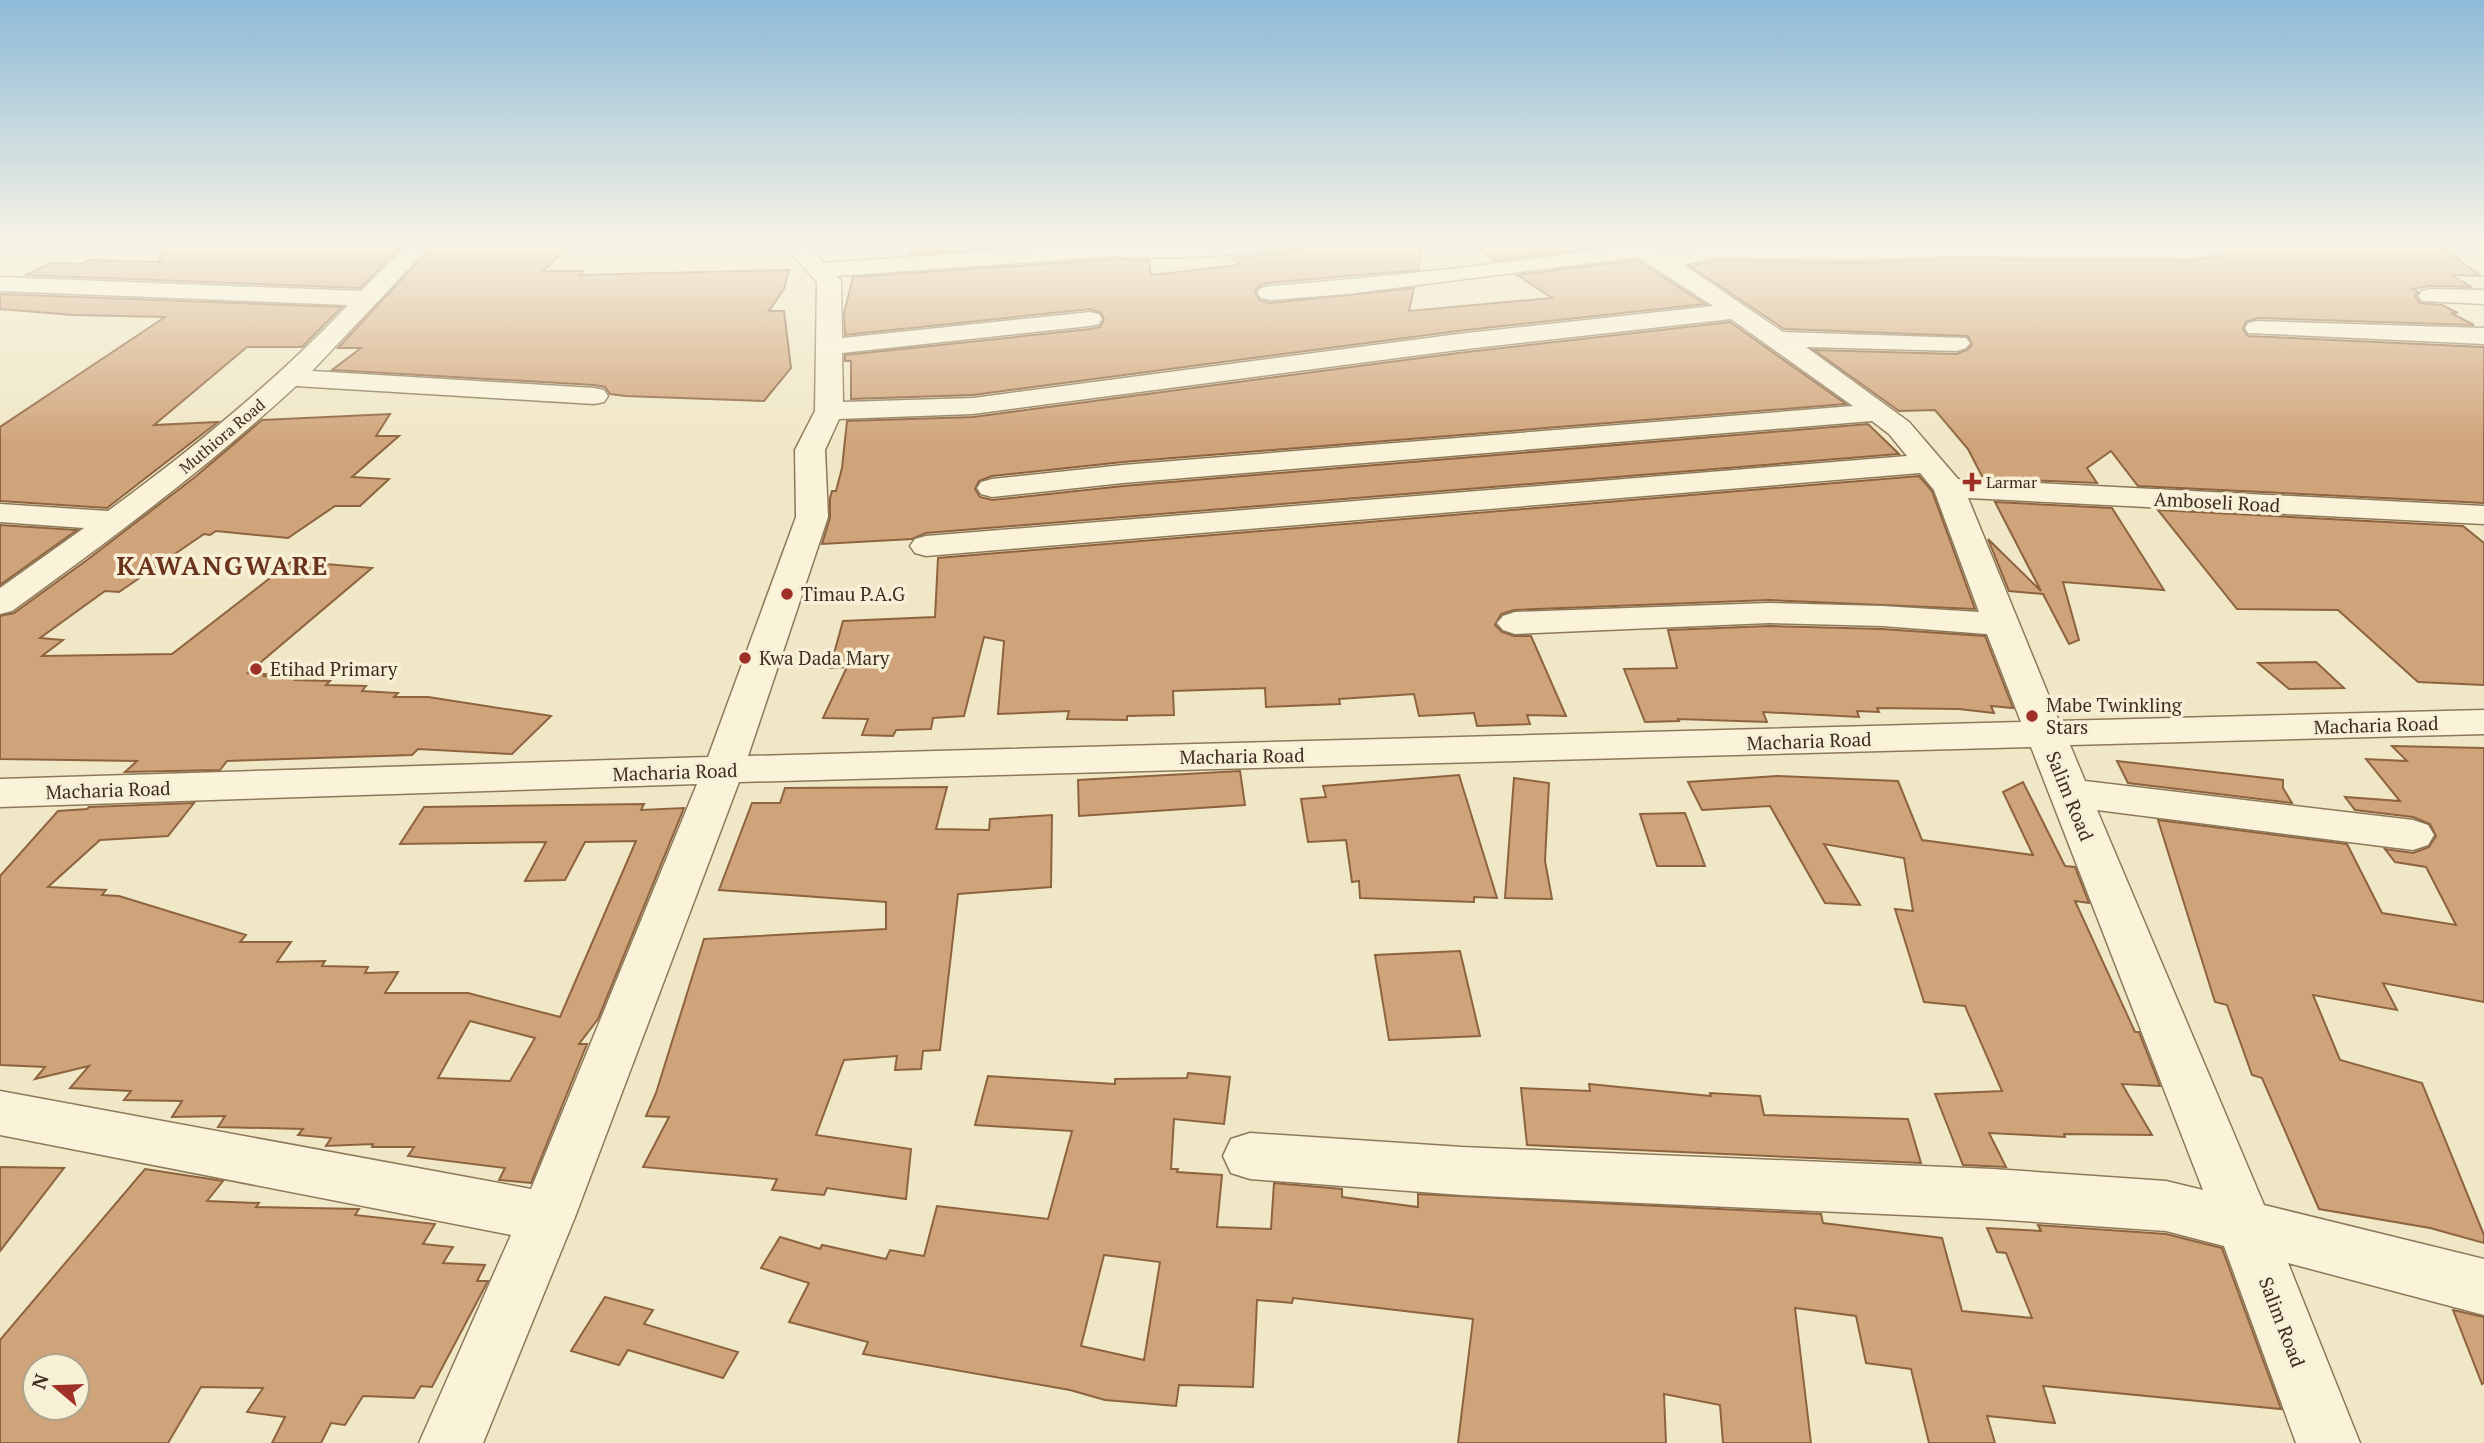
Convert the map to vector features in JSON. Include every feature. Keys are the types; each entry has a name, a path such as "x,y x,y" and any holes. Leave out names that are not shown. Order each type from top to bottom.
{"street":[{"name":"Muthiora Road","path":"0,604 188,465 289,378 358,309"},
{"path":"451,1443 547,1217 723,770 812,517 810,450 829,411 829,309"},
{"name":"Salim Road","path":"1733,309 1899,428 1939,475 2245,1226 2328,1443"},
{"path":"829,411 1000,403 1458,342 1736,311"},
{"path":"829,347 1090,319"},
{"path":"2257,328 2484,336"},
{"path":"1777,339 1957,343"},
{"path":"289,378 594,396"},
{"path":"992,488 1123,474 1879,412"},
{"name":"Amboseli Road","path":"926,546 1939,475 2484,515"},
{"path":"0,513 115,521"},
{"path":"1514,623 1769,614 1882,616 2000,624"},
{"name":"Macharia Road","path":"0,793 723,770 2484,722"},
{"path":"2069,793 2413,835"},
{"path":"0,1113 547,1217"},
{"path":"1250,1156 1462,1171 2099,1199 2166,1206 2484,1287"}],"building":[{"path":"4,309 340,309 302,347 247,347 154,425 218,422 107,508 0,501 0,427 165,317 73,315"},
{"path":"374,309 770,309 784,311 791,368 764,401 625,396 610,394 605,387 594,385 332,370 361,348 338,348"},
{"path":"845,309 1087,309 845,335"},
{"path":"1091,309 1656,309 1458,331 973,395 851,399 851,361 845,361 845,355 1090,329 1100,327 1104,320 1101,313"},
{"path":"1755,309 2451,309 2458,313 2451,313 2474,325 2257,318 2246,322 2243,329 2248,336 2484,347 2484,503 2138,486 2111,451 2087,468 2097,483 1983,478 1968,449 1935,410 1899,411 1814,350 1957,354 1972,345 1968,336 1784,329"},
{"path":"1730,322 1846,404 1123,462 992,476 979,481 975,489 980,497 992,500 1123,486 1868,424 1899,454 926,533 912,539 822,544 830,518 830,498 832,491 836,491 842,468 847,421 973,417 1458,353"},
{"path":"390,414 376,436 399,436 352,477 389,479 360,506 335,506 288,538 216,531 210,535 204,534 119,592 105,591 40,638 63,640 42,656 172,654 292,561 372,568 248,673 297,677 295,680 330,681 326,685 366,686 362,691 398,693 394,697 428,697 551,716 512,754 418,749 412,755 227,761 220,770 125,772 137,761 0,759 0,616 14,613 87,560 195,477 262,420"},
{"path":"1919,476 1932,491 1975,609 1769,600 1514,610 1501,614 1495,625 1502,632 1514,636 1531,636 1566,716 1527,715 1530,724 1477,726 1474,713 1419,716 1414,694 1339,699 1340,704 1266,707 1265,688 1173,691 1174,715 1127,716 1127,720 1067,719 1069,711 998,714 1004,641 984,637 964,716 933,718 931,729 896,730 893,736 862,735 868,719 823,718 847,667 830,668 843,621 935,617 938,558"},
{"path":"1995,502 2112,508 2164,590 2063,582 2079,640 2069,644 2043,594 2009,591 1988,539 2041,591"},
{"path":"2158,510 2463,526 2484,543 2484,685 2418,682 2338,610 2237,609"},
{"path":"0,525 77,530 0,585"},
{"path":"1769,626 1882,629 1985,636 2013,708 1991,706 1994,713 1959,709 1877,708 1879,712 1857,711 1859,717 1763,712 1767,722 1678,719 1679,721 1645,722 1624,669 1677,668 1668,630"},
{"path":"2316,662 2344,688 2289,689 2258,663"},
{"path":"2392,746 2484,748 2484,1002 2383,983 2397,1010 2313,995 2340,1060 2422,1083 2484,1235 2484,1243 2430,1228 2319,1209 2262,1078 2252,1075 2227,1005 2215,1002 2158,820 2347,844 2382,913 2456,925 2426,867 2395,862 2385,849 2413,853 2429,847 2436,836 2430,824 2413,817 2355,810 2345,797 2400,801 2366,759 2407,761"},
{"path":"2117,761 2283,780 2283,788 2292,803 2128,783"},
{"path":"1240,771 1245,805 1079,816 1078,780"},
{"path":"1459,775 1497,898 1474,897 1474,902 1360,898 1359,881 1352,882 1346,840 1308,842 1301,799 1326,797 1323,786"},
{"path":"1777,776 1898,781 1922,840 2033,855 2003,792 2023,782 2065,866 2075,867 2089,903 2075,901 2135,1032 2139,1032 2160,1086 2122,1084 2152,1135 2064,1134 2065,1137 1989,1133 2006,1167 1963,1165 1935,1094 2002,1091 1965,1006 1924,1002 1895,909 1913,911 1904,858 1824,844 1860,905 1825,903 1770,806 1702,810 1688,782"},
{"path":"1514,778 1549,783 1545,861 1552,899 1505,898"},
{"path":"947,787 936,829 989,830 990,819 1052,815 1051,887 958,894 940,1050 923,1051 921,1069 895,1070 897,1056 844,1060 816,1135 911,1149 906,1199 827,1188 824,1195 772,1190 777,1179 643,1167 669,1117 646,1116 656,1093 704,939 886,929 886,902 719,890 752,803 780,803 785,788"},
{"path":"194,803 168,836 100,840 48,887 106,890 102,895 119,896 246,935 240,942 291,942 277,962 325,961 322,966 368,967 365,973 398,972 385,993 468,993 560,1017 636,841 585,842 565,880 525,881 546,842 400,844 424,807 644,804 641,810 684,808 598,1019 579,1044 587,1044 531,1183 499,1180 505,1168 408,1156 414,1147 372,1147 373,1144 326,1146 331,1138 298,1135 303,1129 218,1127 225,1116 172,1117 182,1101 124,1100 131,1091 70,1088 89,1066 35,1079 45,1067 0,1065 0,876 58,811 89,807","holes":["470,1021 535,1038 510,1081 438,1078"]},
{"path":"1685,813 1705,866 1657,866 1640,814"},
{"path":"1460,951 1480,1036 1389,1040 1375,955"},
{"path":"1188,1073 1230,1077 1224,1124 1174,1119 1171,1169 1178,1169 1177,1172 1222,1175 1217,1227 1271,1229 1274,1183 1342,1189 1342,1197 1418,1207 1418,1194 1821,1214 1823,1223 1942,1238 1962,1311 2032,1318 2006,1253 1997,1252 1987,1228 2041,1231 2038,1225 2166,1234 2222,1248 2281,1409 2043,1386 2055,1423 1987,1416 1995,1443 1929,1443 1911,1369 1866,1363 1856,1316 1795,1308 1811,1443 1723,1443 1720,1405 1664,1394 1666,1443 1458,1443 1473,1319 1293,1298 1292,1303 1257,1300 1253,1387 1179,1385 1176,1406 1105,1400 1070,1390 863,1354 868,1342 789,1322 809,1283 761,1268 780,1237 820,1249 822,1245 886,1259 890,1250 924,1256 937,1206 1048,1219 1072,1131 975,1125 988,1076 1115,1084 1115,1079 1187,1078","holes":["1104,1255 1160,1262 1144,1360 1081,1346"]},
{"path":"1589,1084 1711,1096 1710,1093 1760,1096 1764,1115 1908,1119 1921,1163 1527,1145 1521,1088 1590,1091"},
{"path":"0,1167 64,1168 0,1251"},
{"path":"145,1169 223,1181 207,1201 259,1203 256,1207 359,1209 355,1215 435,1224 423,1244 453,1247 443,1263 485,1265 477,1281 488,1281 432,1387 421,1386 414,1398 363,1396 345,1425 331,1423 321,1443 272,1443 285,1417 247,1412 263,1388 201,1387 168,1443 0,1443 0,1340"},
{"path":"605,1297 653,1310 644,1324 738,1352 723,1378 628,1350 619,1365 571,1351"},
{"path":"2453,1310 2484,1317 2482,1384"}],"place":[{"name":"Larmar","path":"1972,482"},
{"name":"Timau P.A.G","path":"787,594"},
{"name":"Kwa Dada Mary","path":"745,658"},
{"name":"Etihad Primary","path":"256,669"},
{"name":"Mabe Twinkling Stars","path":"2032,716"}],"district":[{"name":"KAWANGWARE","path":"223,566"}]}
